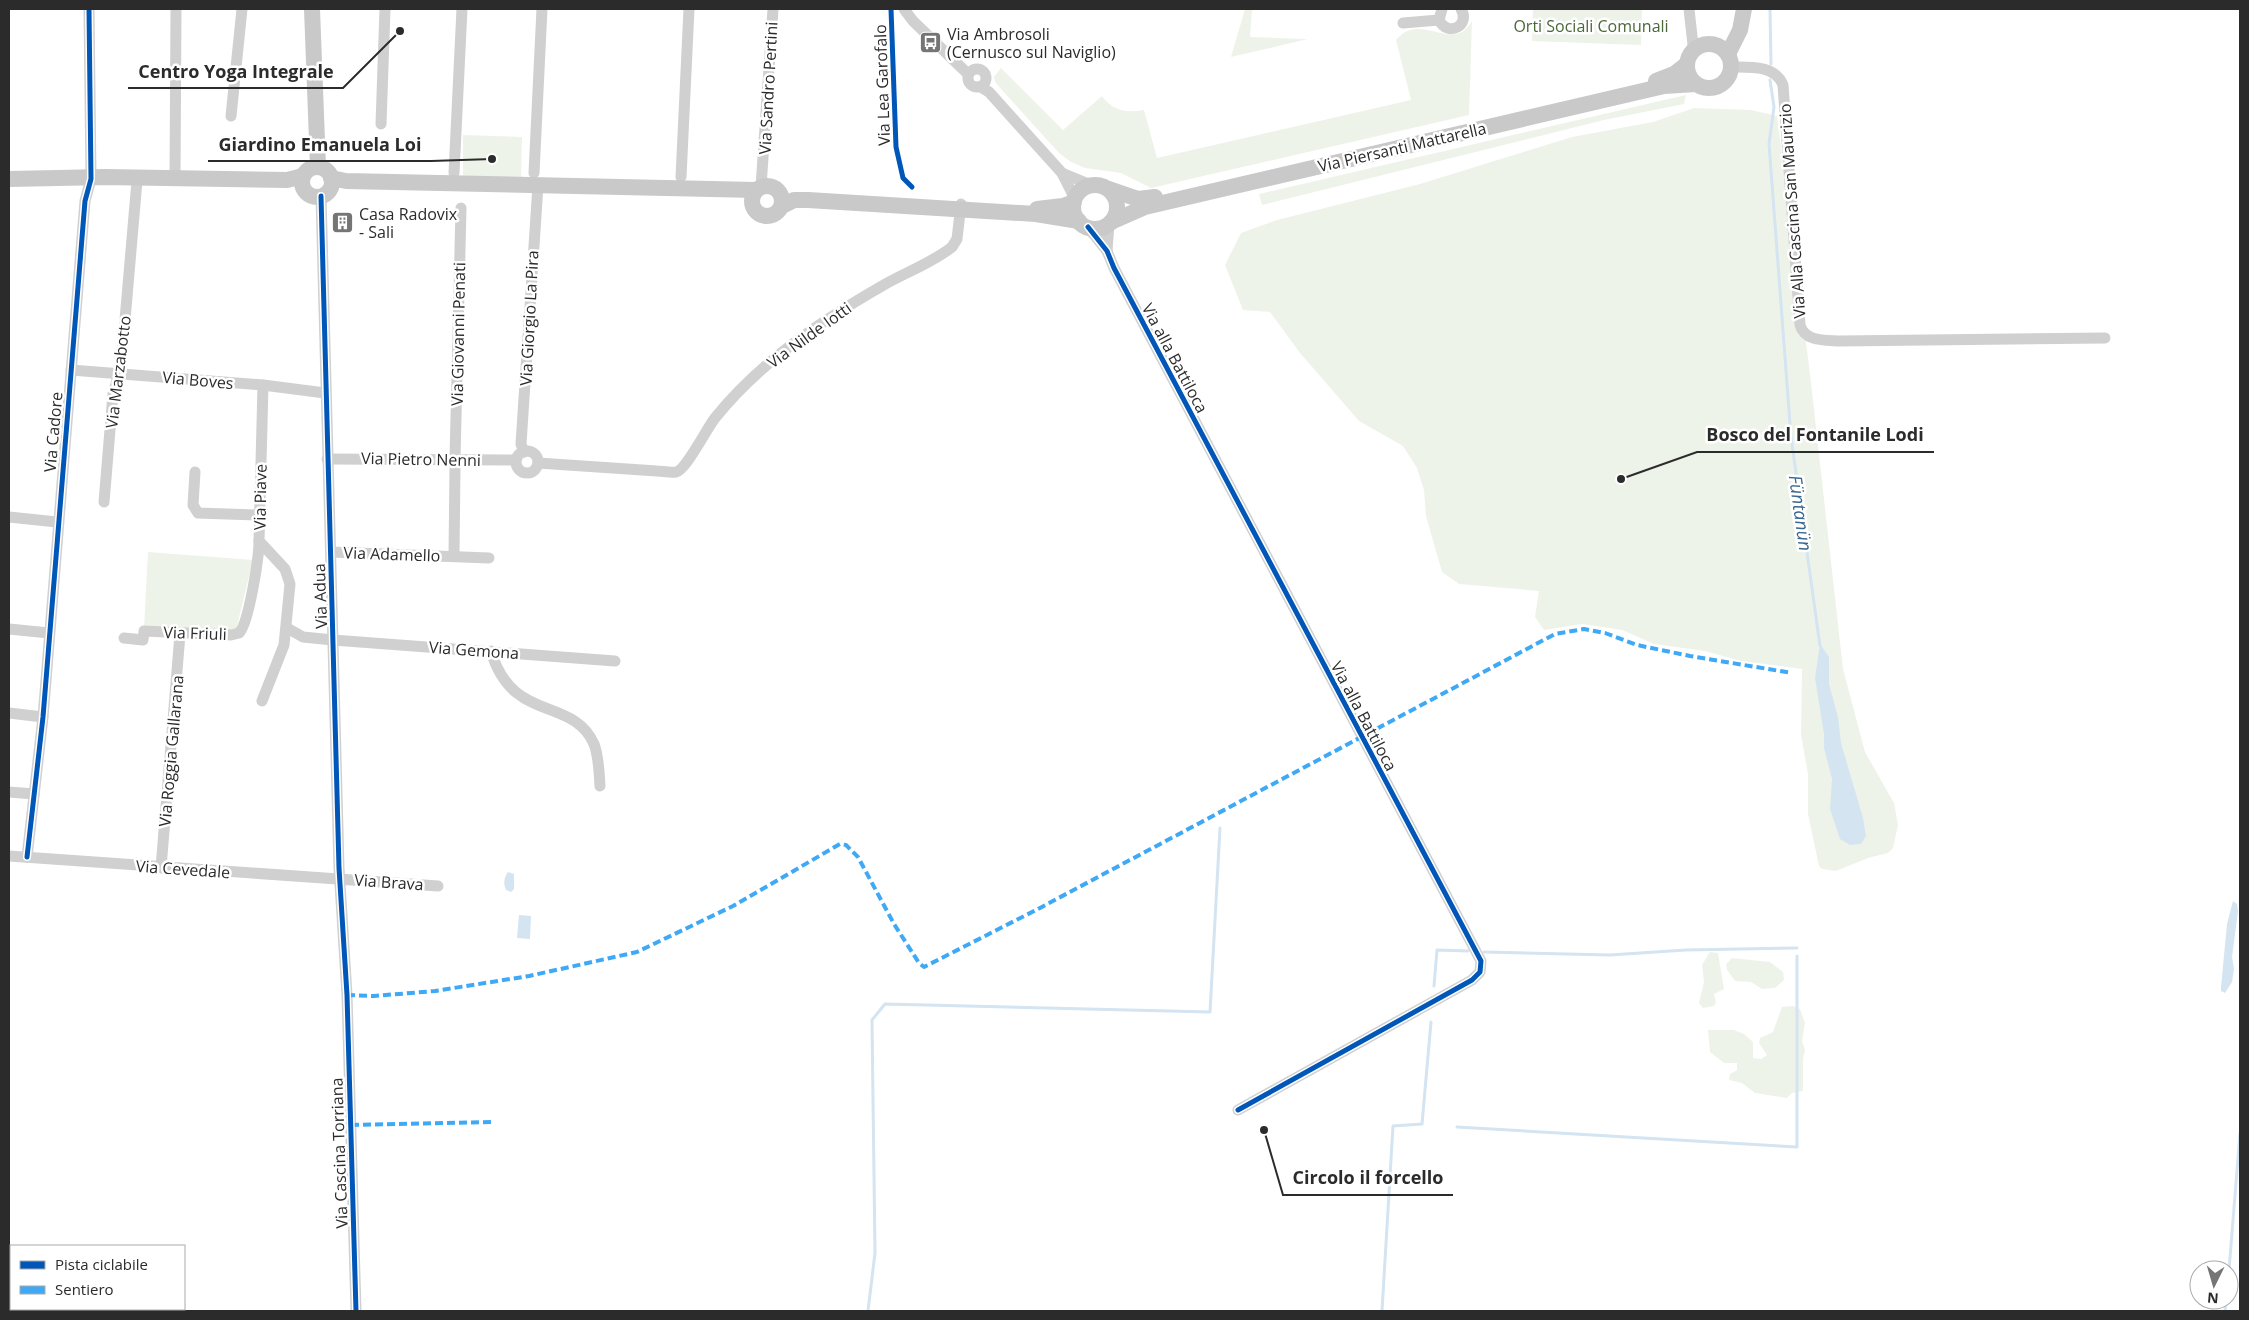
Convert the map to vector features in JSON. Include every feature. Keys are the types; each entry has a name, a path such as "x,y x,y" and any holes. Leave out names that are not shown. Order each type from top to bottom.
{"street":[{"name":"Via Cadore","path":"27,857 43,717 57,522 85,201 91,179 90,9"},
{"path":"175,178 176,9"},
{"path":"231,116 242,9"},
{"path":"312,9 318,168 327,171 317,187"},
{"path":"381,124 385,9"},
{"path":"454,173 462,9"},
{"name":"Via Giorgio La Pira","path":"520,456 537,183 542,9"},
{"path":"681,177 689,9"},
{"name":"Via Sandro Pertini","path":"767,193 764,168 772,9"},
{"path":"904,9 913,21 968,69 970,84 985,87 1062,173 1074,200 1074,212 1083,224"},
{"path":"1689,9 1693,45 1696,48"},
{"path":"1725,55 1702,45 1696,48 1688,57 1688,75 1696,84 1709,88 1722,84 1730,73 1725,55 1737,9"},
{"path":"1725,55 1740,30 1744,9"},
{"path":"1403,23 1441,14 1446,29 1454,29 1463,22 1463,11"},
{"name":"Via Alla Cascina San Maurizio","path":"1725,55 1770,70 1779,77 1783,85 1800,325 1802,331 1808,337 1840,341 2105,338"},
{"name":"Via Piersanti Mattarella","path":"1109,189 1138,198 1152,198 1662,79 1687,64"},
{"name":"Via Piersanti Mattarella","path":"1110,223 1145,207 1664,86 1696,84"},
{"path":"961,206 1040,215 1101,228 1110,223 1116,215 1117,204 1109,189 1100,185 1091,185 1062,173"},
{"path":"9,179 175,178 287,180 317,187"},
{"path":"91,179 105,182 317,187 537,183 734,196 767,193 961,206 1040,209 1074,200 1080,190 1091,185"},
{"name":"Via Marzabotto","path":"104,502 113,394 119,374 137,182"},
{"name":"Via Adua","path":"317,187 320,215 334,640 339,878 347,995"},
{"name":"Via Nilde Iotti","path":"538,463 676,472 685,466 705,431 723,409 760,371 795,342 872,292 952,247 958,239 961,206"},
{"name":"Via Giovanni Penati","path":"455,463 461,208"},
{"name":"Via alla Battiloca","path":"1108,251 1110,223"},
{"name":"Via alla Battiloca","path":"1083,224 1108,251 1114,268 1361,738 1480,957 1482,966 1480,972 1472,980 1238,1110"},
{"name":"Via Boves","path":"71,370 263,385 325,393"},
{"name":"Via Piave","path":"262,701 280,661 287,628 290,588 288,576 283,566 259,541 263,385"},
{"path":"532,452 538,463 534,471 526,473 517,467 520,456 532,452"},
{"name":"Via Pietro Nenni","path":"327,458 455,463 520,456"},
{"name":"Via Adamello","path":"454,556 455,463"},
{"path":"195,472 193,505 198,513 259,516"},
{"path":"9,518 57,522"},
{"name":"Via Friuli","path":"124,638 144,640 144,631 231,635 241,631 256,569 259,541"},
{"name":"Via Adamello","path":"331,552 489,558"},
{"path":"287,628 303,637 334,640"},
{"path":"9,629 49,633"},
{"name":"Via Roggia Gallarana","path":"162,868 180,634"},
{"name":"Via Gemona","path":"334,640 615,661"},
{"path":"491,651 500,677 515,693 532,704 568,718 586,731 596,751 600,786"},
{"path":"9,713 43,717"},
{"path":"9,792 34,794"},
{"name":"Via Cevedale","path":"9,856 162,868 339,878"},
{"name":"Via Brava","path":"339,878 438,886"},
{"name":"Via Cascina Torriana","path":"347,995 356,1311"}],"green space":[{"path":"1245,9 1252,9 1250,37 1308,39 1231,57"},
{"name":"Orti Sociali Comunali","path":"1533,9 1642,9 1641,45 1532,41"},
{"path":"1472,21 1469,115 1151,188 1121,173 1085,168 1071,162 1059,153 995,82 994,77 1001,68 1063,130 1102,96 1111,105 1120,110 1144,110 1157,158 1411,100 1396,40 1406,32 1416,29 1456,34 1464,30"},
{"path":"1686,95 1684,104 1604,120 1262,205 1259,194"},
{"path":"1694,108 1751,110 1777,116 1810,374 1843,669 1865,752 1894,803 1898,825 1893,848 1888,853 1868,858 1836,871 1822,869 1819,866 1808,814 1808,774 1801,735 1802,669 1741,661 1705,651 1654,644 1622,630 1582,624 1544,630 1535,617 1539,591 1459,584 1442,572 1426,516 1424,490 1417,468 1403,446 1359,421 1300,353 1270,312 1243,310 1225,265 1241,233 1277,220 1420,184 1572,137 1653,122"},
{"path":"463,135 522,137 521,178 463,177"},
{"path":"148,552 253,560 236,630 144,629"},
{"path":"1710,952 1718,953 1724,989 1714,994 1716,1002 1714,1006 1703,1008 1699,1003 1704,982 1702,965"},
{"path":"1732,958 1770,962 1783,972 1784,980 1775,988 1762,989 1751,982 1735,981 1727,970 1726,964"},
{"path":"1793,1006 1800,1009 1805,1023 1802,1041 1805,1050 1803,1059 1803,1091 1792,1093 1787,1098 1755,1093 1742,1083 1729,1080 1730,1074 1737,1070 1737,1063 1724,1063 1710,1052 1708,1030 1734,1030 1744,1034 1753,1042 1753,1058 1761,1059 1767,1055 1759,1043 1760,1038 1773,1032 1782,1007"}],"water":[{"path":"1820,644 1829,657 1829,684 1838,717 1841,743 1863,818 1866,836 1861,844 1850,845 1840,839 1830,809 1832,779 1824,748 1824,734 1815,678"},
{"path":"508,872 514,874 514,889 511,892 506,890 504,885"},
{"path":"2233,901 2237,904 2238,911 2232,957 2234,969 2232,982 2225,993 2221,991 2221,987 2227,924"},
{"path":"519,915 531,916 530,939 517,938"}],"waterway":[{"path":"1770,9 1771,64"},
{"name":"Füntanün","path":"1770,80 1774,107 1769,144 1791,437 1820,646"},
{"path":"868,1311 875,1253 872,1020 885,1004 1210,1012 1220,828"},
{"path":"1484,952 1610,955 1686,950 1797,948"},
{"path":"1434,986 1437,950 1468,951"},
{"path":"1457,1127 1797,1147 1797,956"},
{"path":"1382,1311 1393,1126 1422,1124 1431,1022"},
{"path":"2230,1260 2240,1133"}],"marked path":[{"path":"347,995 374,996 435,991 529,976 637,952 733,906 840,844 846,845 858,857 894,924 919,963 924,967 1036,910 1555,634 1584,629 1605,633 1637,645 1792,673"},
{"path":"351,1125 494,1122"}],"cycle path":[{"path":"27,857 43,717 85,201 91,179 89,9"},
{"name":"Via Lea Garofalo","path":"891,9 896,147 903,178 912,187"},
{"path":"321,196 339,868 347,995 356,1311"},
{"path":"1088,227 1107,251 1114,268 1481,961 1480,972 1472,980 1238,1110"}],"place":[{"name":"Centro Yoga Integrale","path":"400,31"},
{"name":"Via Ambrosoli (Cernusco sul Naviglio)","path":"931,43"},
{"name":"Giardino Emanuela Loi","path":"492,159"},
{"name":"Casa Radovix - Sali","path":"343,223"},
{"name":"Bosco del Fontanile Lodi","path":"1621,479"},
{"name":"Circolo il forcello","path":"1264,1130"}]}
